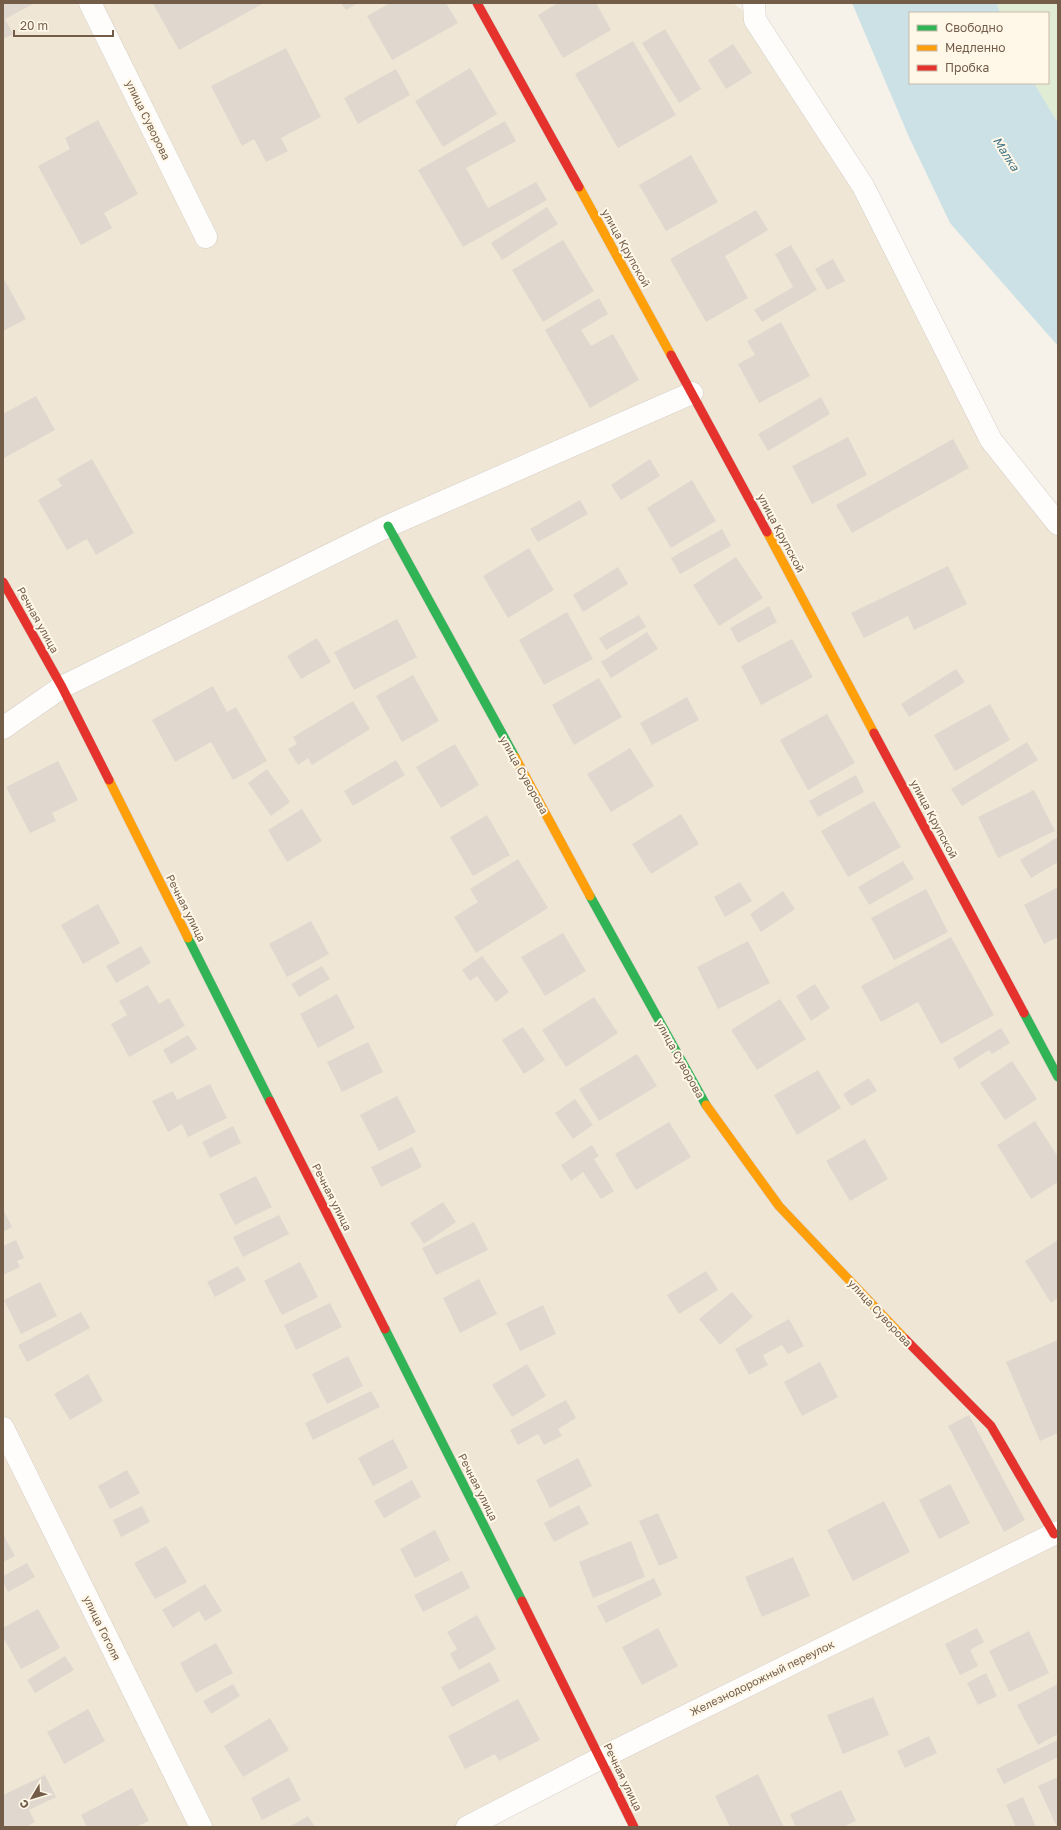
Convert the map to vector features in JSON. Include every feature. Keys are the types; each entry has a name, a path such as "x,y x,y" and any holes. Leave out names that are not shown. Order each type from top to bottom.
{"street":[{"name":"улица Суворова","path":"90,3 206,237"},
{"name":"улица Крупской","path":"477,3 692,393 1058,1077"},
{"path":"754,3 755,20 863,186 992,440 1058,524"},
{"path":"3,728 62,687 388,526 692,393"},
{"name":"улица Суворова","path":"388,526 701,1098 779,1206 920,1356 991,1426 1056,1533"},
{"name":"Речная улица","path":"3,582 62,687 601,1758 634,1827"},
{"name":"улица Гоголя","path":"3,1428 201,1827"},
{"name":"Железнодорожный переулок","path":"467,1827 601,1758 1056,1533"}],"shaded area":[{"path":"3,3 733,3 755,20 952,360 1058,524 1058,1827 634,1827 601,1758 467,1827 3,1827"}],"green space":[{"path":"997,3 1058,3 1058,123 1035,84 1049,84 1049,12 1000,12"}],"water":[{"name":"Малка","path":"852,3 997,3 1000,12 909,12 909,84 1035,84 1058,123 1058,346 950,223 909,137"}],"building":[{"path":"3,3 35,3 5,19 13,34 3,39"},
{"path":"264,3 179,50 153,4"},
{"path":"341,3 358,3 346,10"},
{"path":"390,3 446,3 458,23 392,60 367,16"},
{"path":"558,3 596,3 611,30 563,58 538,15"},
{"path":"665,29 701,89 679,103 642,43"},
{"path":"633,41 676,115 618,148 575,74"},
{"path":"733,44 752,73 726,89 708,60"},
{"path":"286,48 321,117 281,138 288,151 266,162 254,139 242,146 211,86"},
{"path":"470,68 497,114 443,147 415,101"},
{"path":"396,69 410,95 358,124 344,98"},
{"path":"98,120 138,194 104,213 112,228 81,245 38,166 70,149 65,138"},
{"path":"505,121 516,141 466,168 488,208 536,182 547,200 463,247 418,170"},
{"path":"691,155 718,202 666,231 639,185"},
{"path":"547,207 558,224 502,260 491,243"},
{"path":"756,210 768,230 725,256 748,298 706,322 670,259"},
{"path":"563,240 594,291 543,322 512,270"},
{"path":"791,245 817,290 762,322 754,310 793,287 775,254"},
{"path":"833,259 845,281 827,290 815,269"},
{"path":"3,277 26,319 3,331"},
{"path":"599,298 608,314 581,330 591,346 613,334 639,380 590,408 545,330"},
{"path":"781,322 810,376 759,403 738,364 755,355 747,341"},
{"path":"36,396 55,430 4,458 3,414"},
{"path":"821,397 830,414 768,451 758,434"},
{"path":"848,437 867,475 812,504 792,466"},
{"path":"953,439 969,468 852,533 836,505"},
{"path":"92,459 134,533 96,555 87,539 67,550 38,500 62,486 57,479"},
{"path":"650,459 660,476 621,500 611,485"},
{"path":"692,480 716,521 671,548 647,508"},
{"path":"580,500 588,514 538,542 530,529"},
{"path":"722,529 731,546 680,574 671,558"},
{"path":"529,548 554,590 508,618 483,576"},
{"path":"736,557 763,598 719,626 693,585"},
{"path":"948,566 967,604 914,630 908,616 864,638 851,613"},
{"path":"618,567 628,584 583,612 573,595"},
{"path":"769,606 777,622 738,643 730,628"},
{"path":"567,612 593,659 544,685 519,640"},
{"path":"639,615 646,627 606,650 599,638"},
{"path":"397,619 417,657 354,690 334,652"},
{"path":"647,632 658,649 611,678 601,662"},
{"path":"317,638 331,662 301,679 287,656"},
{"path":"792,639 813,677 761,705 741,666"},
{"path":"956,669 965,682 909,717 901,704"},
{"path":"413,675 439,721 402,742 376,696"},
{"path":"599,678 622,717 574,745 552,705"},
{"path":"213,686 227,712 236,707 267,761 233,780 211,742 175,762 152,720"},
{"path":"687,697 699,720 652,745 640,723"},
{"path":"353,701 370,729 312,765 308,758 298,765 288,749 297,744 293,737"},
{"path":"990,704 1010,740 955,771 934,735"},
{"path":"827,714 855,763 808,790 780,740"},
{"path":"1027,742 1038,760 962,806 951,789"},
{"path":"455,744 479,785 441,808 416,767"},
{"path":"630,748 654,786 611,812 587,774"},
{"path":"396,760 405,775 353,806 344,791"},
{"path":"58,761 78,800 52,813 56,821 30,833 6,787"},
{"path":"267,769 290,802 271,816 248,783"},
{"path":"856,775 864,792 818,817 809,801"},
{"path":"1034,790 1055,831 998,858 978,817"},
{"path":"874,801 901,847 848,877 821,831"},
{"path":"302,809 322,841 287,862 268,830"},
{"path":"681,814 699,844 651,874 632,844"},
{"path":"487,815 510,855 473,876 450,837"},
{"path":"1058,837 1058,862 1031,878 1020,860"},
{"path":"518,859 548,908 476,953 454,917 478,902 470,889"},
{"path":"903,861 914,879 869,905 858,887"},
{"path":"740,882 752,901 725,917 714,897"},
{"path":"1058,887 1058,937 1044,944 1024,905"},
{"path":"926,889 948,932 894,960 871,918"},
{"path":"783,891 795,909 761,932 750,914"},
{"path":"98,904 120,943 83,964 61,925"},
{"path":"311,921 329,954 287,977 269,944"},
{"path":"563,933 586,971 545,996 521,957"},
{"path":"951,937 994,1015 941,1044 918,1002 881,1022 861,986"},
{"path":"748,941 770,983 718,1009 697,967"},
{"path":"141,946 151,963 116,983 106,966"},
{"path":"482,956 509,992 496,1002 477,976 470,981 462,970"},
{"path":"322,966 330,979 299,997 291,984"},
{"path":"815,984 830,1008 811,1021 796,996"},
{"path":"148,985 159,1004 169,998 185,1026 129,1057 111,1024 127,1015 119,1001"},
{"path":"337,994 355,1028 318,1048 300,1014"},
{"path":"594,997 618,1033 566,1067 542,1030"},
{"path":"780,999 806,1039 757,1070 731,1030"},
{"path":"523,1027 545,1060 524,1074 502,1040"},
{"path":"1001,1028 1010,1043 992,1054 989,1050 959,1069 953,1058"},
{"path":"188,1035 197,1049 171,1064 163,1050"},
{"path":"368,1042 383,1072 342,1092 327,1062"},
{"path":"637,1054 657,1086 599,1121 579,1089"},
{"path":"1012,1061 1037,1099 1005,1120 980,1083"},
{"path":"818,1070 841,1108 797,1135 774,1095"},
{"path":"869,1078 877,1091 851,1106 843,1094"},
{"path":"210,1084 227,1118 188,1137 182,1124 168,1132 152,1101 173,1091 177,1100"},
{"path":"397,1096 416,1132 379,1151 360,1115"},
{"path":"575,1099 593,1125 573,1139 555,1113"},
{"path":"1035,1121 1058,1157 1058,1182 1031,1199 997,1145"},
{"path":"669,1122 691,1157 636,1190 615,1154"},
{"path":"233,1126 241,1143 210,1158 202,1142"},
{"path":"865,1139 888,1179 850,1201 826,1161"},
{"path":"592,1145 599,1156 594,1159 614,1191 601,1199 583,1172 571,1181 561,1165"},
{"path":"412,1147 422,1167 381,1187 371,1167"},
{"path":"256,1176 272,1207 235,1225 219,1194"},
{"path":"443,1202 456,1222 424,1244 410,1223"},
{"path":"3,1209 12,1227 3,1232"},
{"path":"279,1215 289,1234 243,1257 233,1237"},
{"path":"474,1222 488,1250 436,1275 422,1248"},
{"path":"16,1240 24,1258 17,1261 20,1267 3,1275 3,1246"},
{"path":"1058,1240 1058,1298 1051,1303 1025,1261"},
{"path":"300,1262 318,1297 282,1315 264,1281"},
{"path":"238,1266 246,1280 215,1297 207,1282"},
{"path":"706,1271 718,1290 679,1314 667,1295"},
{"path":"479,1279 497,1314 460,1333 443,1298"},
{"path":"40,1282 57,1316 21,1334 4,1300"},
{"path":"732,1292 753,1317 720,1345 699,1319"},
{"path":"330,1303 342,1327 296,1350 284,1325"},
{"path":"543,1305 556,1334 520,1351 506,1323"},
{"path":"81,1312 90,1328 27,1362 18,1345"},
{"path":"789,1319 804,1346 788,1354 782,1345 763,1355 768,1365 749,1375 735,1349"},
{"path":"1058,1340 1058,1433 1040,1441 1006,1362"},
{"path":"348,1356 363,1386 327,1404 312,1374"},
{"path":"820,1362 838,1397 802,1416 784,1382"},
{"path":"527,1364 546,1396 512,1417 492,1385"},
{"path":"88,1374 103,1401 70,1420 54,1394"},
{"path":"371,1391 380,1407 313,1440 305,1423"},
{"path":"566,1400 576,1418 558,1429 562,1436 544,1445 538,1434 518,1445 510,1430"},
{"path":"969,1415 1025,1520 1004,1532 948,1426"},
{"path":"393,1439 408,1468 373,1486 358,1458"},
{"path":"578,1458 592,1486 550,1508 536,1480"},
{"path":"127,1470 140,1493 110,1509 98,1486"},
{"path":"412,1480 421,1497 384,1518 374,1501"},
{"path":"950,1484 970,1523 939,1539 919,1500"},
{"path":"884,1501 910,1552 853,1581 827,1530"},
{"path":"579,1505 589,1524 554,1542 544,1523"},
{"path":"142,1506 150,1522 121,1537 113,1520"},
{"path":"658,1513 678,1558 659,1566 639,1521"},
{"path":"435,1530 450,1560 415,1578 400,1549"},
{"path":"3,1534 15,1556 3,1562"},
{"path":"631,1541 645,1577 593,1598 579,1562"},
{"path":"166,1546 187,1582 155,1599 134,1563"},
{"path":"793,1557 810,1596 762,1617 745,1577"},
{"path":"27,1563 35,1577 8,1592 3,1582 3,1576"},
{"path":"462,1571 470,1588 423,1612 414,1595"},
{"path":"654,1578 662,1595 606,1623 597,1606"},
{"path":"205,1584 222,1611 205,1621 199,1611 173,1628 162,1610"},
{"path":"38,1609 60,1648 21,1669 3,1637 3,1628"},
{"path":"477,1615 496,1649 459,1670 450,1654 457,1649 447,1632"},
{"path":"658,1628 678,1666 642,1685 622,1647"},
{"path":"977,1628 984,1642 970,1650 978,1666 960,1675 945,1644"},
{"path":"1029,1631 1049,1673 1009,1692 989,1651"},
{"path":"216,1643 233,1673 196,1693 180,1663"},
{"path":"65,1656 74,1670 35,1693 27,1680"},
{"path":"490,1662 500,1681 452,1707 441,1687"},
{"path":"986,1673 997,1696 978,1705 967,1683"},
{"path":"233,1684 240,1696 211,1714 203,1701"},
{"path":"1058,1684 1058,1734 1038,1745 1017,1705"},
{"path":"873,1697 889,1735 843,1754 827,1715"},
{"path":"518,1699 540,1740 499,1761 495,1754 465,1769 448,1736"},
{"path":"88,1709 105,1741 64,1764 47,1732"},
{"path":"270,1718 289,1750 243,1777 224,1746"},
{"path":"929,1736 937,1753 905,1768 897,1751"},
{"path":"1058,1740 1058,1757 1004,1784 996,1769"},
{"path":"758,1774 784,1827 730,1827 715,1796"},
{"path":"45,1775 56,1797 29,1810 35,1822 26,1827 4,1827 3,1795"},
{"path":"289,1777 301,1800 262,1820 251,1798"},
{"path":"1058,1777 1058,1827 1057,1827 1038,1786"},
{"path":"132,1788 149,1821 136,1827 87,1827 81,1815"},
{"path":"841,1790 856,1821 843,1827 796,1827 790,1814"},
{"path":"1023,1797 1036,1827 1016,1827 1006,1805"},
{"path":"308,1816 315,1827 289,1827"}],"traffic: fast":[{"path":"388,526 515,757"},
{"path":"590,896 706,1105"},
{"path":"188,938 270,1101"},
{"path":"1024,1013 1058,1077"},
{"path":"385,1329 522,1601"}],"traffic: slow":[{"path":"579,187 671,355"},
{"path":"767,532 874,733"},
{"path":"515,757 590,896"},
{"path":"109,780 188,938"},
{"path":"706,1105 779,1206 905,1339"}],"traffic: jam":[{"path":"477,3 579,187"},
{"path":"671,355 767,532"},
{"path":"3,582 62,687 109,780"},
{"path":"874,733 1024,1013"},
{"path":"270,1101 385,1329"},
{"path":"905,1339 991,1426 1054,1534"},
{"path":"522,1601 634,1827"}]}
